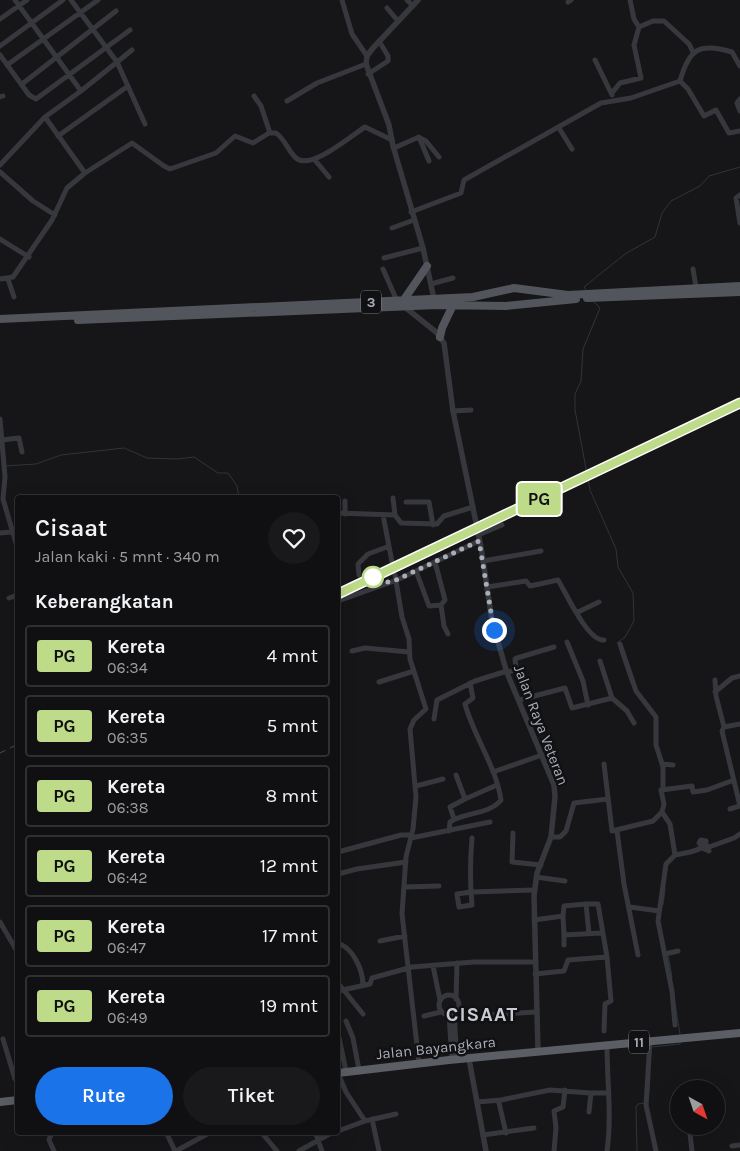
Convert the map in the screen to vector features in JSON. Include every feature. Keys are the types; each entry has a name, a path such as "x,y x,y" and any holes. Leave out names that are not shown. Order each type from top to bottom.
{"highway":[{"name":"11","path":"538,1051 740,1033"},
{"name":"Jalan Bayangkara","path":"341,1072 538,1051"},
{"path":"0,1102 15,1100"}],"main road":[{"path":"402,303 427,266"},
{"name":"3","path":"402,303 506,306 696,287 740,286"},
{"name":"3","path":"0,324 402,303 473,297 514,288 568,295 740,292"},
{"path":"440,337 442,328 453,305"},
{"name":"3","path":"0,319 323,307"}],"street":[{"path":"15,0 81,91"},
{"path":"0,20 27,0"},
{"path":"0,46 63,0"},
{"path":"71,0 117,62 145,124"},
{"path":"8,65 98,0"},
{"path":"342,0 352,34 367,56"},
{"path":"407,0 413,6"},
{"path":"418,0 379,40 367,56 366,64 368,74 390,125 392,140 411,212 423,248 434,300"},
{"path":"612,93 620,83 641,78 634,45 639,26 632,14 630,0"},
{"path":"387,8 398,21"},
{"path":"22,84 116,11"},
{"path":"639,26 653,21 664,21 689,44 693,52"},
{"path":"0,55 29,95 36,99 130,30"},
{"path":"368,74 388,61 388,56 379,40"},
{"path":"680,81 687,60 693,52 705,47 729,51 734,54 740,66"},
{"path":"0,165 44,117 81,91 132,50"},
{"path":"595,60 612,93 612,101"},
{"path":"286,101 317,83 366,64"},
{"path":"411,212 461,193 464,180 601,103 638,96 680,81"},
{"path":"680,81 688,89 704,116 716,110 729,133 740,131"},
{"path":"58,136 128,86"},
{"path":"254,96 261,106 270,133"},
{"path":"740,98 737,103 740,111"},
{"path":"44,117 84,173"},
{"path":"0,279 13,277 29,257 55,215 65,189 84,173 132,143 170,169 216,153 233,137 253,143 270,133 279,136 299,160 314,159 338,147 365,128 392,140"},
{"path":"559,128 572,149"},
{"path":"394,148 419,137"},
{"path":"419,137 426,141 439,158"},
{"path":"419,137 429,161"},
{"path":"314,159 329,177"},
{"path":"0,172 34,201 55,215"},
{"path":"740,196 736,198 740,223"},
{"path":"392,228 414,220"},
{"path":"0,239 29,257"},
{"path":"384,258 423,248"},
{"path":"383,269 402,303 440,337"},
{"path":"693,269 696,287"},
{"path":"431,284 453,278"},
{"path":"8,279 14,297"},
{"name":"Jalan Raya Veteran","path":"440,337 445,348 453,411 479,538 492,621 507,672 542,755 555,792 551,837 536,877 535,890 535,1012 538,1051"},
{"path":"453,411 471,410"},
{"path":"0,419 5,477 2,494 14,534 0,533"},
{"path":"2,440 19,438 22,452"},
{"path":"393,498 395,515 401,523 433,525 438,523 444,516 473,507"},
{"path":"345,501 345,514"},
{"path":"406,502 429,502 433,525"},
{"path":"340,514 395,515"},
{"path":"383,515 387,547 392,562"},
{"path":"340,600 396,577 416,571 502,525"},
{"path":"359,575 358,564 363,557 387,547"},
{"path":"483,561 541,551"},
{"path":"434,562 445,600 441,606 444,626 448,634"},
{"path":"416,571 428,606 441,606"},
{"path":"396,577 402,617 409,640 409,652 426,709 414,720 410,729 418,785 412,836 406,862 407,887 402,914 410,967 419,1063"},
{"path":"487,587 526,581 530,586 555,580 578,612 588,631 598,640 604,640"},
{"path":"9,598 15,595"},
{"path":"578,612 599,602"},
{"path":"567,642 583,681 588,705"},
{"path":"604,764 612,830 617,831 653,821 662,812 664,804 662,790 663,764 656,745 656,717 636,691 620,644"},
{"path":"434,719 436,701 470,683 516,669 516,659 518,658 554,647"},
{"path":"352,651 365,648 409,652"},
{"path":"600,661 612,698 622,705 634,723"},
{"path":"380,682 414,671"},
{"path":"715,692 732,678 740,676"},
{"path":"715,680 715,692 724,727 724,740 740,806 730,809"},
{"path":"450,830 450,822 454,819 498,804 501,798 493,772 469,719 466,704 472,698 470,683"},
{"path":"519,700 565,688 572,708 612,698"},
{"path":"724,727 740,724"},
{"path":"493,772 542,755"},
{"path":"663,764 672,765"},
{"path":"456,775 465,800"},
{"path":"418,785 443,779"},
{"path":"662,790 692,786 693,792 700,792 734,780"},
{"path":"454,819 450,807 497,785"},
{"path":"551,837 557,838 565,833 574,803 608,799"},
{"path":"662,812 670,824 675,855"},
{"path":"340,851 401,835 412,836 490,822"},
{"path":"617,831 638,955"},
{"path":"513,833 512,862 541,865"},
{"path":"675,1025 665,954 659,934 659,911 666,864 675,855 686,854 703,846 709,847 724,843 740,834"},
{"path":"472,838 471,892 535,890"},
{"path":"703,846 709,851"},
{"path":"340,873 357,868 406,862"},
{"path":"536,877 565,880"},
{"path":"407,887 439,886"},
{"path":"586,904 589,934"},
{"path":"564,945 563,907 598,904 601,933 607,956 611,1001 605,1004 604,1031"},
{"path":"630,907 659,911"},
{"path":"534,920 563,916"},
{"path":"0,922 15,948"},
{"path":"564,935 601,933"},
{"path":"380,940 404,936"},
{"path":"340,947 360,967 364,985"},
{"path":"665,954 678,951"},
{"path":"535,974 564,971 568,960 607,956"},
{"path":"340,990 371,983 372,978 410,967 457,963 535,962"},
{"path":"455,1059 451,1015 458,1007 456,999 457,963"},
{"path":"433,966 440,1000 440,1012"},
{"path":"340,990 363,1014"},
{"path":"440,1000 448,995 456,999"},
{"path":"424,1016 440,1012 451,1015"},
{"path":"490,1015 535,1012"},
{"path":"346,1021 354,1044 359,1070"},
{"path":"3,1039 15,1079"},
{"path":"650,1040 646,1105 656,1151"},
{"path":"607,1151 610,1117 607,1093 608,1045"},
{"path":"340,1059 346,1092 365,1121"},
{"path":"469,1059 486,1151"},
{"path":"477,1102 508,1099 545,1090 607,1093"},
{"path":"554,1151 556,1128 554,1111 562,1108 565,1090"},
{"path":"589,1112 590,1093"},
{"path":"499,1103 506,1133"},
{"path":"340,1130 365,1121 396,1114"},
{"path":"372,1119 379,1151"},
{"path":"483,1135 534,1128"},
{"path":"51,1135 50,1143 54,1151"},
{"path":"167,1135 175,1151 205,1135"},
{"path":"264,1135 277,1151"},
{"path":"316,1135 322,1151"},
{"path":"299,1151 327,1135"},
{"path":"690,1135 692,1151"},
{"path":"732,1146 740,1145"}],"waterway":[{"path":"587,291 584,287 625,254 655,237 662,213 671,201 700,186 709,176 740,167"},
{"path":"593,301 600,308 583,349 581,381 575,394 575,410 590,490 616,549 618,567 633,593 634,621 625,637 617,643"},
{"path":"5,466 36,464 61,455 124,448 147,458 177,459 194,457 218,473 228,473 237,486 238,495"},
{"path":"620,651 631,683"},
{"path":"663,905 665,889"},
{"path":"668,954 672,977"},
{"path":"675,1004 680,1034"},
{"path":"652,1047 680,1044 680,1041"},
{"path":"648,1102 650,1075"},
{"path":"637,1151 636,1107 638,1104 644,1103"}],"railway":[{"path":"340,593 740,403"},
{"path":"0,753 15,746"}],"train":[{"name":"PG","path":"340,593 740,403"}],"district":[{"name":"CISAAT","path":"482,1014"}],"route":[{"path":"373,577 380,584 396,580 479,541 494,630"}]}
